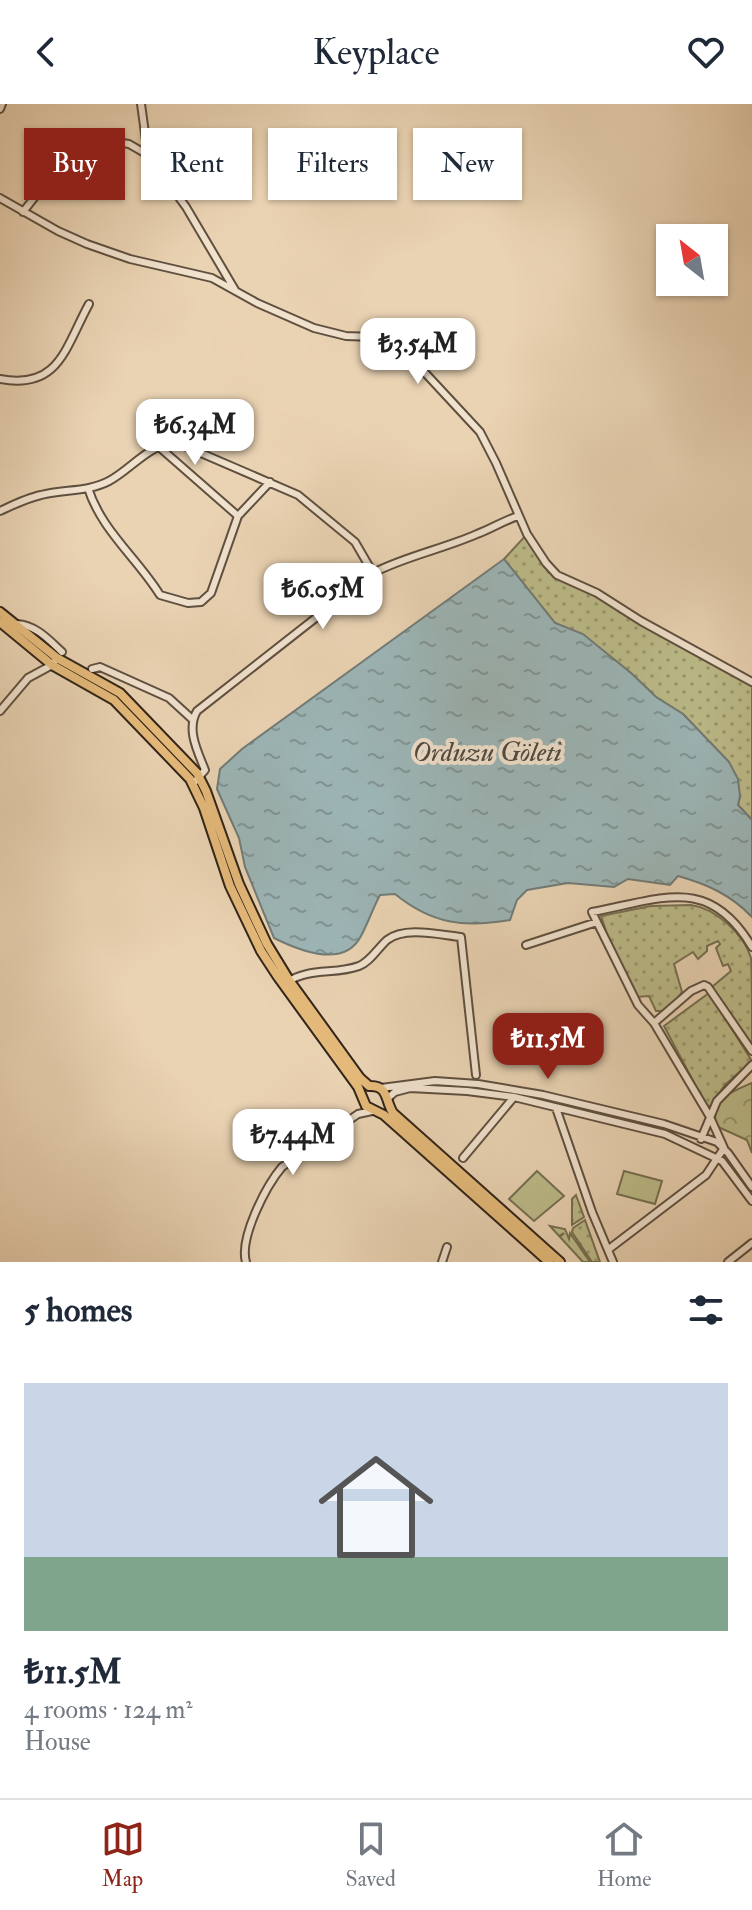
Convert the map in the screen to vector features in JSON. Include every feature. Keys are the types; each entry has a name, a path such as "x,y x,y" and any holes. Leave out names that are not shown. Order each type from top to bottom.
{"main road":[{"path":"0,612 57,658"},
{"path":"0,622 16,637 120,693 196,781 252,914 286,982 362,1097 549,1262"},
{"path":"286,982 360,1078 369,1086 381,1088 393,1113 560,1262"}],"street":[{"path":"141,104 144,128"},
{"path":"0,198 87,244 130,259 206,276 314,328 346,336 374,337 392,344 408,355 480,432 518,516 540,554 557,575 597,593 752,682"},
{"path":"23,212 32,200"},
{"path":"181,200 235,290"},
{"path":"0,379 20,383 35,381 54,369 89,304"},
{"path":"0,511 40,495 88,488 109,481 158,446 170,442 298,495 351,538 373,573"},
{"path":"158,446 238,516"},
{"path":"88,488 92,501 119,542 147,574 160,595 188,603 201,602 211,593 238,516 270,482"},
{"path":"196,781 205,770 194,742 192,719 197,711 373,573 518,516"},
{"path":"0,711 28,678 57,658"},
{"path":"92,669 100,667 169,698 192,719"},
{"path":"752,947 731,917 714,904 698,898 655,900 592,912 638,1005 654,1023 710,1117 724,1148 752,1187"},
{"path":"526,945 597,922"},
{"path":"286,982 304,973 362,965 397,935 415,933 461,937 476,1075"},
{"path":"654,1023 691,991 704,985 752,1051"},
{"path":"698,1149 698,1143 724,1092 752,1065"},
{"path":"381,1088 435,1081 514,1089 664,1124 701,1139 711,1139 724,1148"},
{"path":"358,1114 362,1097 369,1086"},
{"path":"246,1262 245,1239 274,1176 282,1167 358,1114 375,1111 395,1092 410,1088 514,1097 665,1134 725,1164 752,1201"},
{"path":"463,1158 514,1097"},
{"path":"553,1098 592,1212 613,1262"},
{"path":"609,1249 710,1170 724,1148"},
{"path":"707,1156 710,1170"},
{"path":"728,1262 752,1243"},
{"path":"442,1262 447,1247"}],"green space":[{"path":"527,534 557,575 752,682 752,820 738,805 740,796 729,762 683,714 656,697 583,635 555,623 504,559"},
{"path":"691,905 710,911 735,931 751,958 752,1048 712,987 731,971 728,964 723,966 716,948 720,944 718,941 707,946 707,951 698,959 693,952 674,964 682,992 667,1011 656,1011 649,996 636,997 613,952 601,916 651,906"},
{"path":"709,993 752,1061 725,1085 708,1109 664,1026"},
{"path":"752,1083 752,1153 747,1140 716,1126 715,1116 724,1097"},
{"path":"537,1171 564,1196 534,1221 509,1199"},
{"path":"624,1171 662,1181 655,1204 617,1194"},
{"path":"576,1195 584,1217 572,1225 572,1199"},
{"path":"585,1220 600,1262 592,1262 572,1232"},
{"path":"550,1226 565,1229 569,1239 570,1233 590,1262 583,1262 560,1237 564,1233 559,1236"}],"water":[{"name":"Orduzu Göleti","path":"504,559 555,623 583,634 656,697 683,714 729,762 738,779 738,805 752,820 752,917 718,891 678,876 670,885 628,879 614,887 568,883 527,890 517,900 510,920 478,924 436,918 395,894 380,895 361,936 344,952 320,954 274,938 245,867 239,838 217,789 220,769 242,749"}]}
